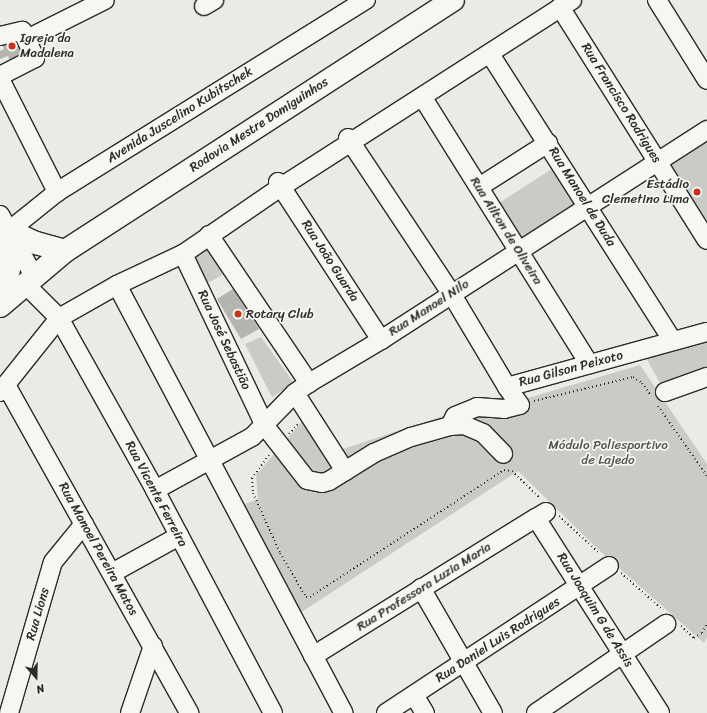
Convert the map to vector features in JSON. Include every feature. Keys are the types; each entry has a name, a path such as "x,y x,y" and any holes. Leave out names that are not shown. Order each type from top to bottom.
{"main road":[{"name":"Rodovia Mestre Domiguinhos","path":"65,251 453,0"},
{"path":"3,228 36,244 65,251"},
{"path":"1,304 10,264 3,228"},
{"path":"1,304 65,251"}],"street":[{"path":"27,39 105,0"},
{"name":"Avenida Juscelino Kubitschek","path":"3,228 57,192 366,0"},
{"path":"657,0 707,80"},
{"path":"3,389 59,318 117,285 183,254 280,185 350,140 423,98 566,4"},
{"name":"Rua Francisco Rodrigues","path":"566,4 707,240"},
{"path":"0,36 22,31 35,58 0,76"},
{"name":"Rua Manoel de Duda","path":"490,54 673,341"},
{"path":"0,79 57,192"},
{"name":"Rua Ailton de Oliveira","path":"423,98 589,364"},
{"name":"Rua Manoel Nilo","path":"155,490 210,462 265,426 302,388 381,340 451,293 707,130"},
{"name":"Rua Gilson Peixoto","path":"350,140 451,293 507,387 707,332"},
{"path":"479,187 548,143"},
{"name":"Rua João Guarda","path":"280,185 381,340"},
{"name":"Rua Vicente Ferreira","path":"3,228 29,280 59,318 155,490 274,713"},
{"path":"209,235 302,388 308,413 345,471"},
{"name":"Rua José Sebastião","path":"183,254 265,426 306,480 322,483 374,453 411,437 450,426"},
{"path":"117,285 344,713"},
{"path":"657,396 707,377"},
{"path":"450,426 455,416 477,407 504,408 520,405 507,387"},
{"name":"Rua Manoel Pereira Matos","path":"3,389 112,573 153,646 188,713"},
{"path":"450,426 464,425 478,431 503,454"},
{"name":"Rua Joaquim G de Assis","path":"544,510 580,585 660,713"},
{"name":"Rua Professora Luzia Maria","path":"313,656 544,510"},
{"name":"Rua Lions","path":"9,713 53,562 84,524"},
{"path":"112,573 179,536"},
{"name":"Rua Daniel Luis Rodrigues","path":"386,713 611,565"},
{"path":"421,588 493,713"},
{"path":"547,710 670,620"},
{"path":"130,713 153,646"},
{"path":"414,695 425,713"}],"path":[{"path":"520,405 633,377 657,396 707,476"},
{"path":"308,413 278,445 252,478 253,493 280,553 306,597 310,597 504,470 512,471 544,510 611,565 670,620 694,638 702,633 707,624"}],"green space":[{"name":"Estádio Clemetino Lima","path":"707,140 707,220 667,164"},
{"path":"555,167 578,207 520,245 496,205"},
{"path":"209,246 226,273 206,284 192,256"},
{"path":"261,337 294,383 272,397 245,344"},
{"path":"707,340 707,370 662,386 646,358"},
{"name":"Módulo Poliesportivo de Lajedo","path":"640,365 707,464 707,637 704,643 600,551 518,471 297,615 242,505 258,499 256,475 306,417 340,450 504,396 511,403"}],"building":[{"name":"Igreja da Madalena","path":"18,36 25,55 10,61 8,56 0,59 0,51 4,49 1,42"},
{"name":"Rotary Club","path":"233,289 259,329 241,339 217,299"}],"place":[{"name":"Igreja da Madalena","path":"12,46"},
{"name":"Estádio Clemetino Lima","path":"697,192"},
{"name":"Rotary Club","path":"238,314"}]}
